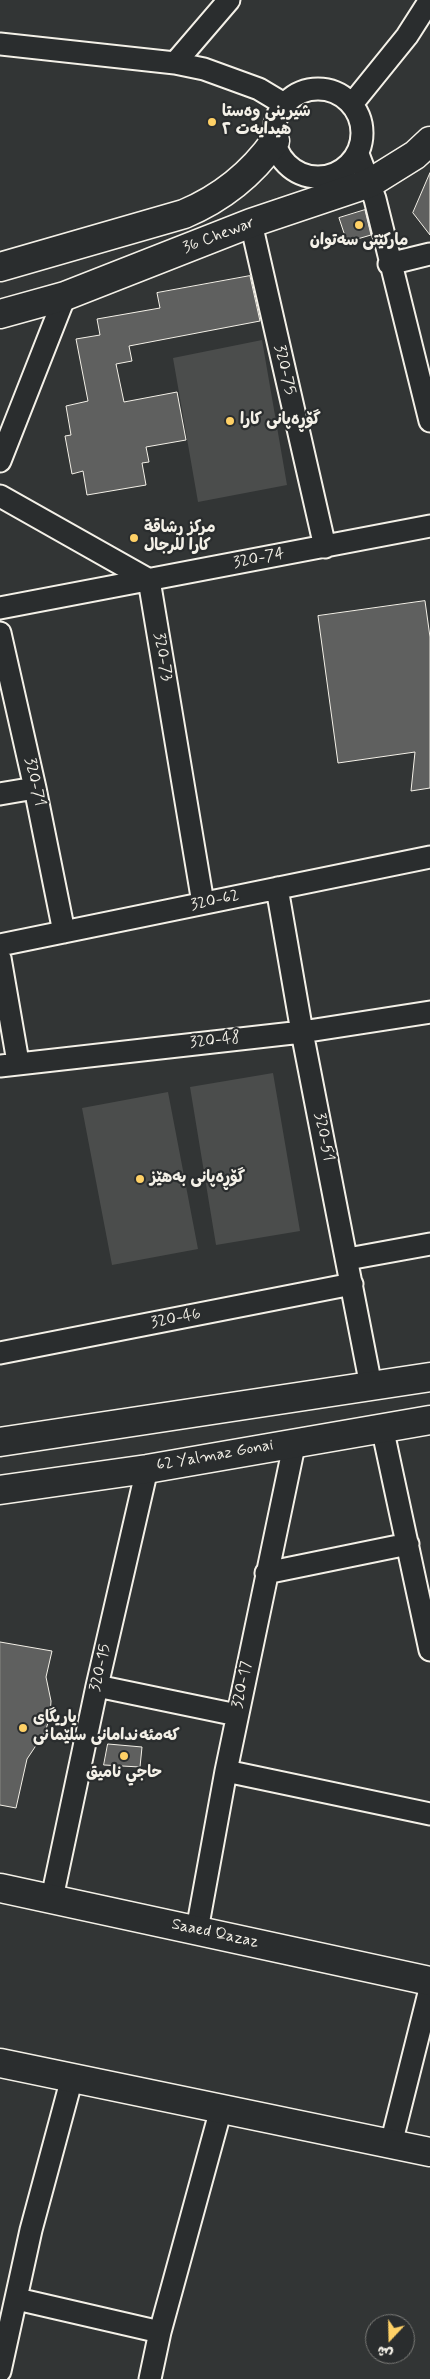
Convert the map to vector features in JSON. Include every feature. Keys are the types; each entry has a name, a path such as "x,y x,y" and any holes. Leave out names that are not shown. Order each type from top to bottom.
{"street":[{"path":"352,104 407,36 430,0"},
{"path":"175,63 220,3"},
{"path":"0,44 175,63 204,69 259,89 284,104"},
{"path":"318,88 331,90 343,96 352,104 360,115 363,128 362,142 358,154 348,166 335,174 319,177 304,174 290,167 280,155 274,141 277,115 284,104 294,95 318,88"},
{"path":"0,267 184,214 202,206 236,185 263,157 274,141"},
{"name":"36 Chewar","path":"0,314 66,296 251,223 370,183 415,155 430,141"},
{"path":"358,154 370,183 389,264 429,415"},
{"path":"310,204 324,190 335,174"},
{"name":"320-75","path":"251,223 324,546"},
{"path":"389,264 430,254"},
{"path":"0,461 66,296"},
{"path":"0,496 149,580"},
{"name":"320-74","path":"0,608 430,526"},
{"name":"320-73","path":"149,580 203,903"},
{"name":"320-71","path":"1,637 35,788 64,932"},
{"path":"0,794 35,788"},
{"name":"320-62","path":"0,945 430,857"},
{"name":"320-51","path":"277,888 302,1032 348,1259 371,1386"},
{"path":"0,958 9,1064"},
{"name":"320-48","path":"9,1064 302,1032 430,1012"},
{"path":"348,1259 430,1244"},
{"name":"320-46","path":"0,1353 352,1284"},
{"path":"0,1442 430,1377"},
{"name":"62 Yalmaz Gonai","path":"0,1490 147,1469 430,1420"},
{"path":"382,1428 430,1650"},
{"name":"320-17","path":"197,1930 237,1715 295,1442"},
{"name":"320-15","path":"52,1898 97,1686 147,1469"},
{"path":"266,1573 408,1544"},
{"path":"97,1686 237,1715"},
{"path":"226,1771 430,1814"},
{"name":"Saaed Qazaz","path":"0,1888 430,1980"},
{"path":"391,2144 430,1989"},
{"path":"0,2063 430,2152"},
{"path":"0,2371 31,2230 72,2078"},
{"path":"150,2379 160,2332 221,2109"},
{"path":"17,2299 160,2332"}],"shaded area":[{"name":"گۆڕەپانی کارا","path":"262,340 287,485 198,502 173,358"},
{"path":"273,1073 300,1231 216,1245 190,1087"},
{"name":"گۆڕەپانی بەهێز","path":"168,1092 198,1249 112,1265 82,1108"}],"building":[{"path":"430,173 430,235 413,213"},
{"name":"مارکێتی سەتوان","path":"365,210 371,235 347,242 339,218"},
{"path":"250,276 260,321 129,346 132,361 116,364 124,402 177,392 186,440 146,447 149,462 142,463 146,485 87,495 83,471 72,474 65,436 71,435 66,406 88,401 76,339 100,335 97,319 160,308 157,293"},
{"path":"425,601 430,637 430,788 411,791 415,752 338,763 318,616"},
{"name":"یاریگای کەمئەندامانی سلێمانی","path":"0,1642 52,1651 46,1677 51,1701 50,1717 45,1732 27,1759 16,1808 0,1805"},
{"name":"حاجي ناميق","path":"108,1744 142,1747 140,1767 104,1765"}],"place":[{"name":"شیرینی وەستا هیدایەت ٢","path":"212,122"},
{"name":"مارکێتی سەتوان","path":"359,225"},
{"name":"گۆڕەپانی کارا","path":"230,421"},
{"name":"مركز رشاقة كارا للرجال","path":"134,538"},
{"name":"گۆڕەپانی بەهێز","path":"140,1179"},
{"name":"یاریگای کەمئەندامانی سلێمانی","path":"23,1728"},
{"name":"حاجي ناميق","path":"124,1756"}]}
